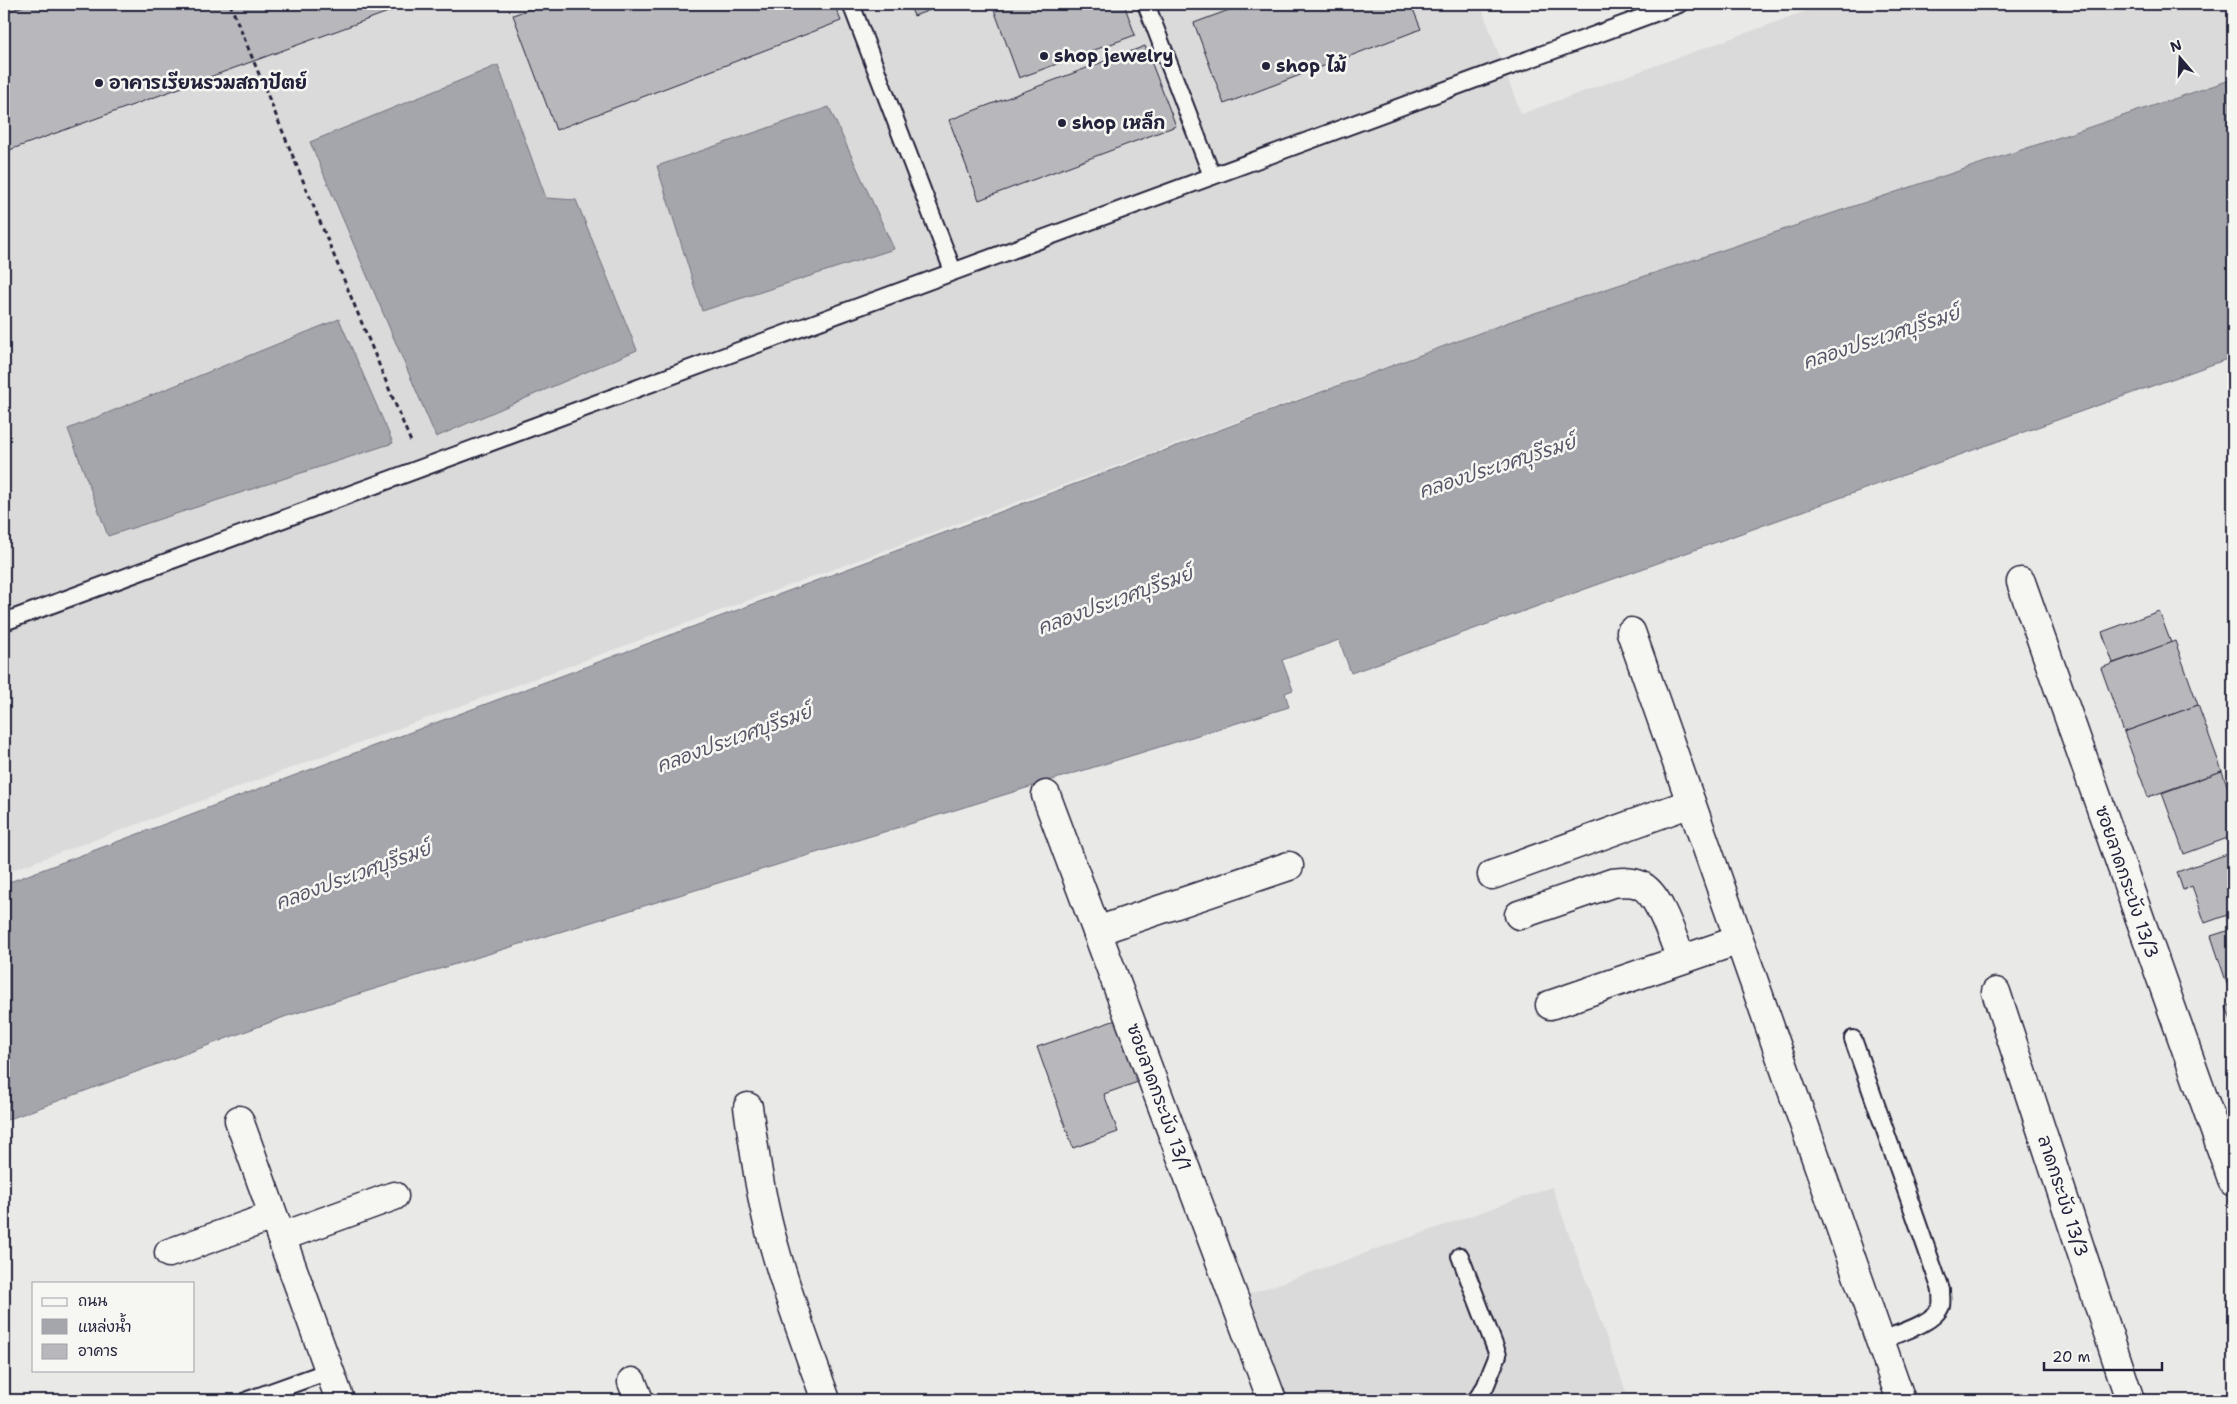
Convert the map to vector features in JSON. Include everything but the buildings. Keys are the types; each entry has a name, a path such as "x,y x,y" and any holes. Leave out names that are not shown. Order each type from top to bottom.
{"street":[{"name":"ซอยลาดกระบัง 13/3","path":"2021,582 2233,1182"},
{"path":"1631,632 1901,1400"},
{"name":"ซอยลาดกระบัง 13/1","path":"1046,794 1272,1400"},
{"path":"1492,875 1690,803"},
{"path":"1097,931 1289,866"},
{"path":"1519,915 1612,883 1628,882 1640,885 1654,896 1682,959"},
{"path":"1550,1004 1739,940"},
{"name":"ลาดกระบัง 13/3","path":"1996,992 2130,1400"},
{"path":"748,1107 761,1191 774,1248 826,1400"},
{"path":"239,1120 340,1400"},
{"path":"169,1253 394,1196"}],"lane":[{"path":"851,4 953,271"},
{"path":"1146,4 1212,176"},
{"path":"4,622 1679,4"},
{"path":"1853,1038 1941,1290 1942,1304 1936,1315 1879,1341"},
{"path":"1460,1256 1498,1355 1485,1388 1476,1400"},
{"path":"248,1400 329,1371"}],"path":[{"path":"230,4 421,468"}],"shaded area":[{"path":"4,4 1480,4 1521,114 1826,4 2233,4 2233,79 1514,320 4,873"},
{"path":"1552,1187 1629,1400 1287,1400 1250,1294"}],"water":[{"path":"498,65 546,198 576,200 637,350 436,437 310,142"},
{"name":"คลองประเวศบุรีรมย์","path":"2233,79 2233,357 1351,673 1339,640 1282,660 1293,690 1285,693 1289,707 287,1016 4,1121 4,884 1514,320"},
{"path":"829,107 894,249 702,311 657,166"},
{"path":"339,319 393,443 108,536 68,429"}],"place":[{"name":"shop jewelry","path":"1044,56"},
{"name":"shop ไม้","path":"1266,66"},
{"name":"อาคารเรียนรวมสถาปัตย์","path":"99,83"},
{"name":"shop เหล็ก","path":"1062,123"}]}
